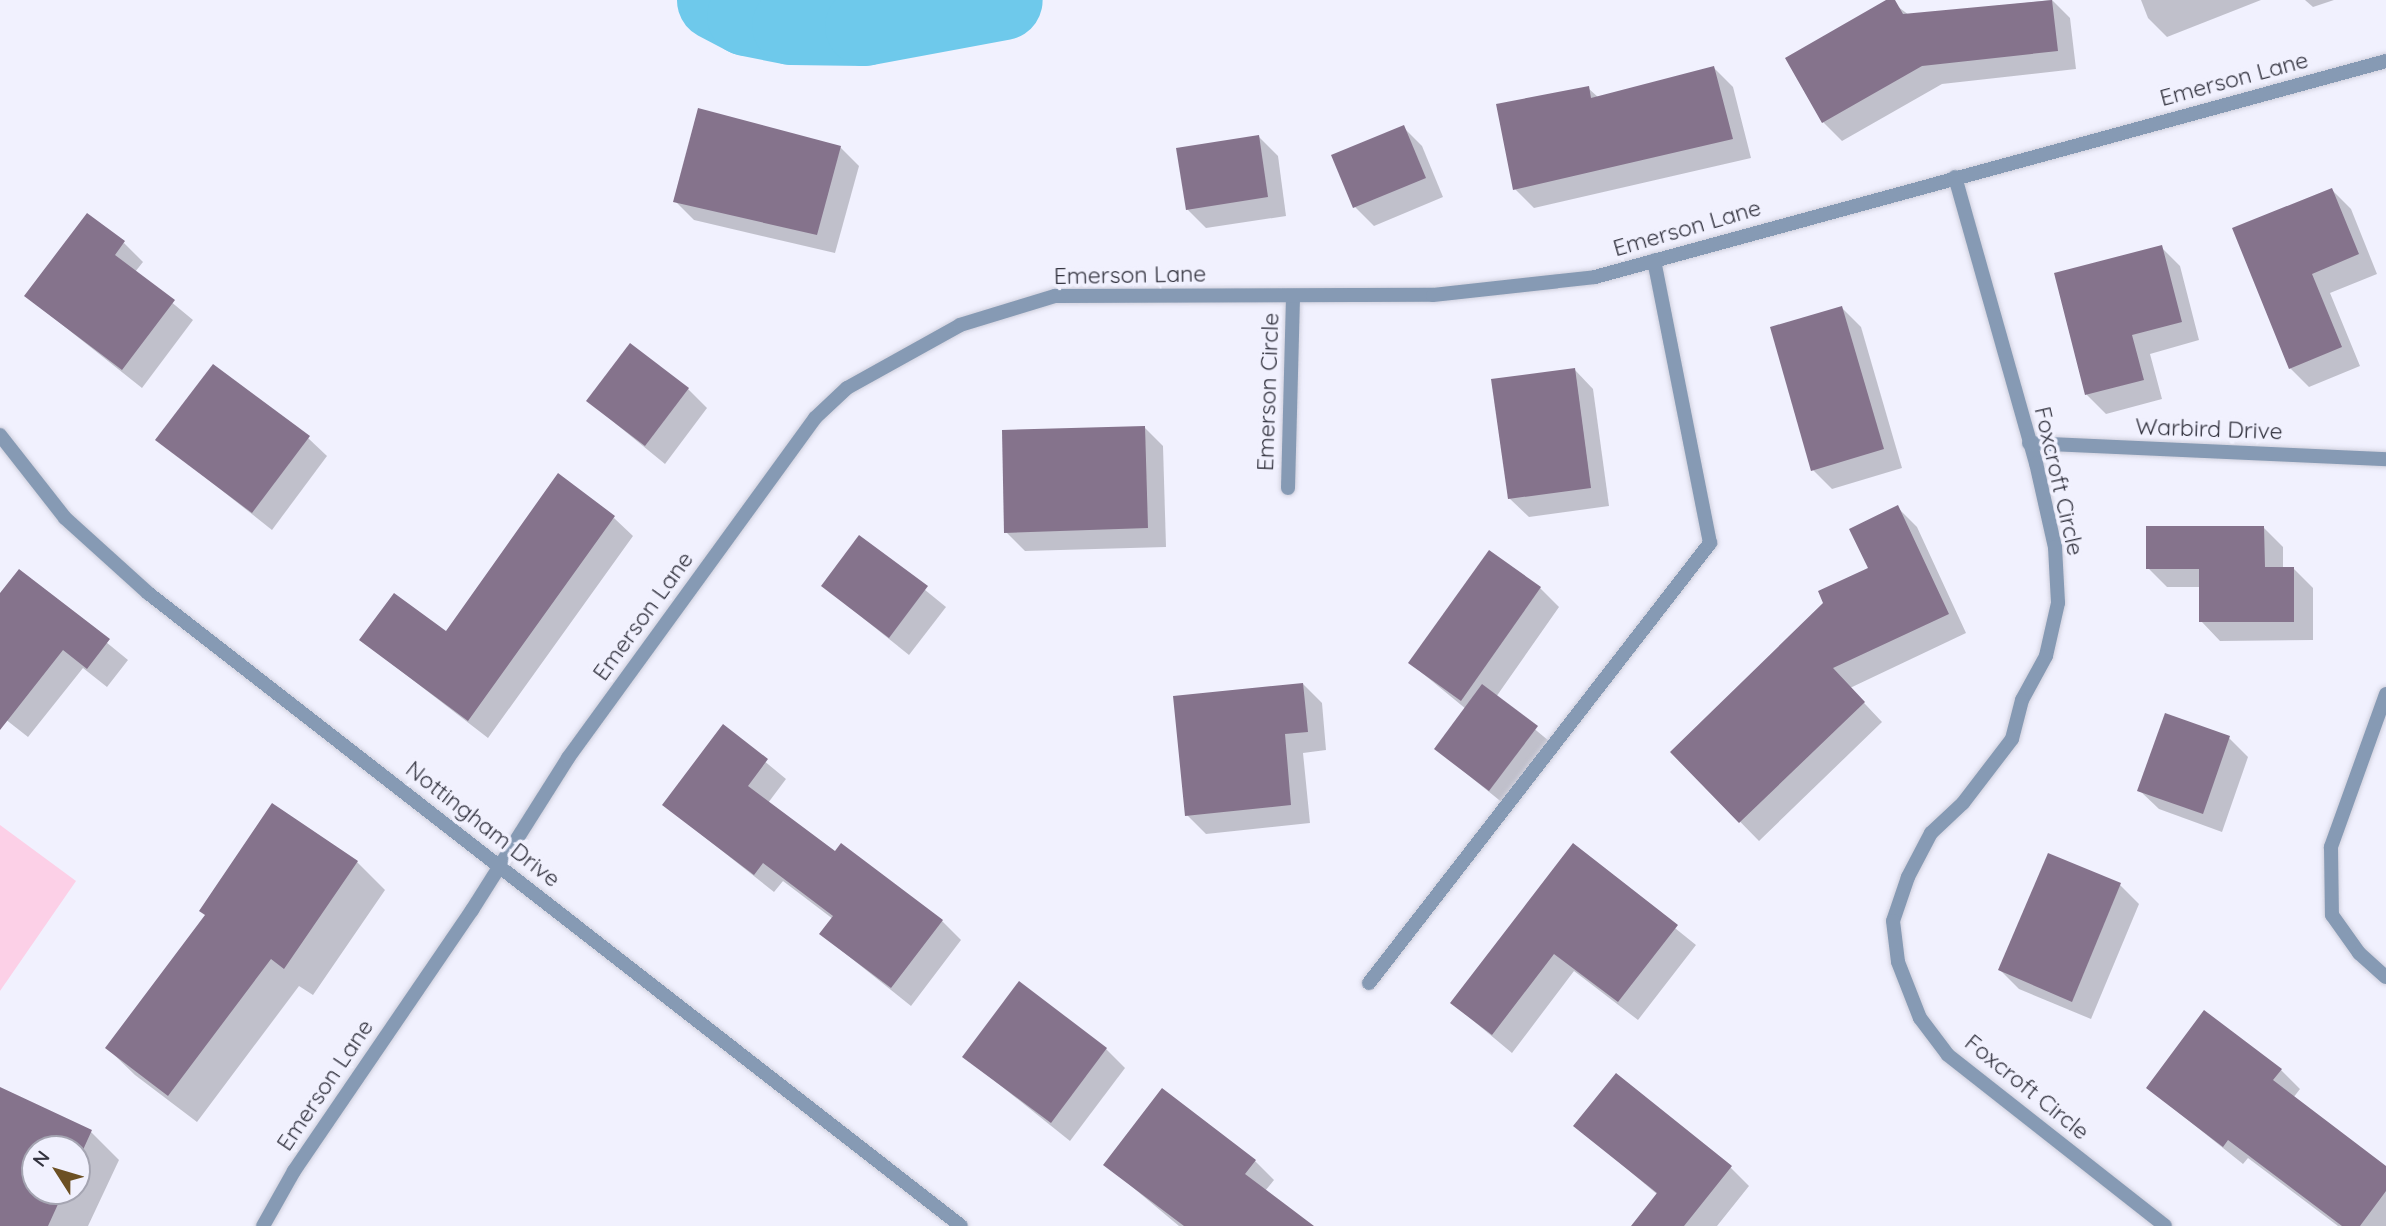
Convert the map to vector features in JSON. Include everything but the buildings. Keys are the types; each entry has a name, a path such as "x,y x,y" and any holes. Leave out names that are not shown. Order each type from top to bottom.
{"street":[{"name":"Emerson Lane","path":"263,1226 294,1171 472,910 497,864 568,758 815,418 847,388 960,325 1055,296 1132,293 1293,298 1433,295 1595,277 2386,61"},
{"name":"Foxcroft Circle","path":"1955,177 2055,547 2058,603 2046,656 2022,700 2012,739 1964,803 1931,833 1908,877 1893,920 1898,962 1920,1018 1948,1055 2165,1226"},
{"path":"1369,983 1710,543 1654,261"},
{"name":"Emerson Circle","path":"1288,488 1293,298"},
{"name":"Nottingham Drive","path":"0,435 65,519 148,593 961,1226"},
{"name":"Warbird Drive","path":"2029,443 2386,459"},
{"path":"2386,694 2331,847 2332,915 2359,953 2386,978"}],"shaded area":[{"path":"0,825 76,881 0,991"}],"waterway":[{"path":"716,0 746,16 791,25 864,26 1003,0"}]}
